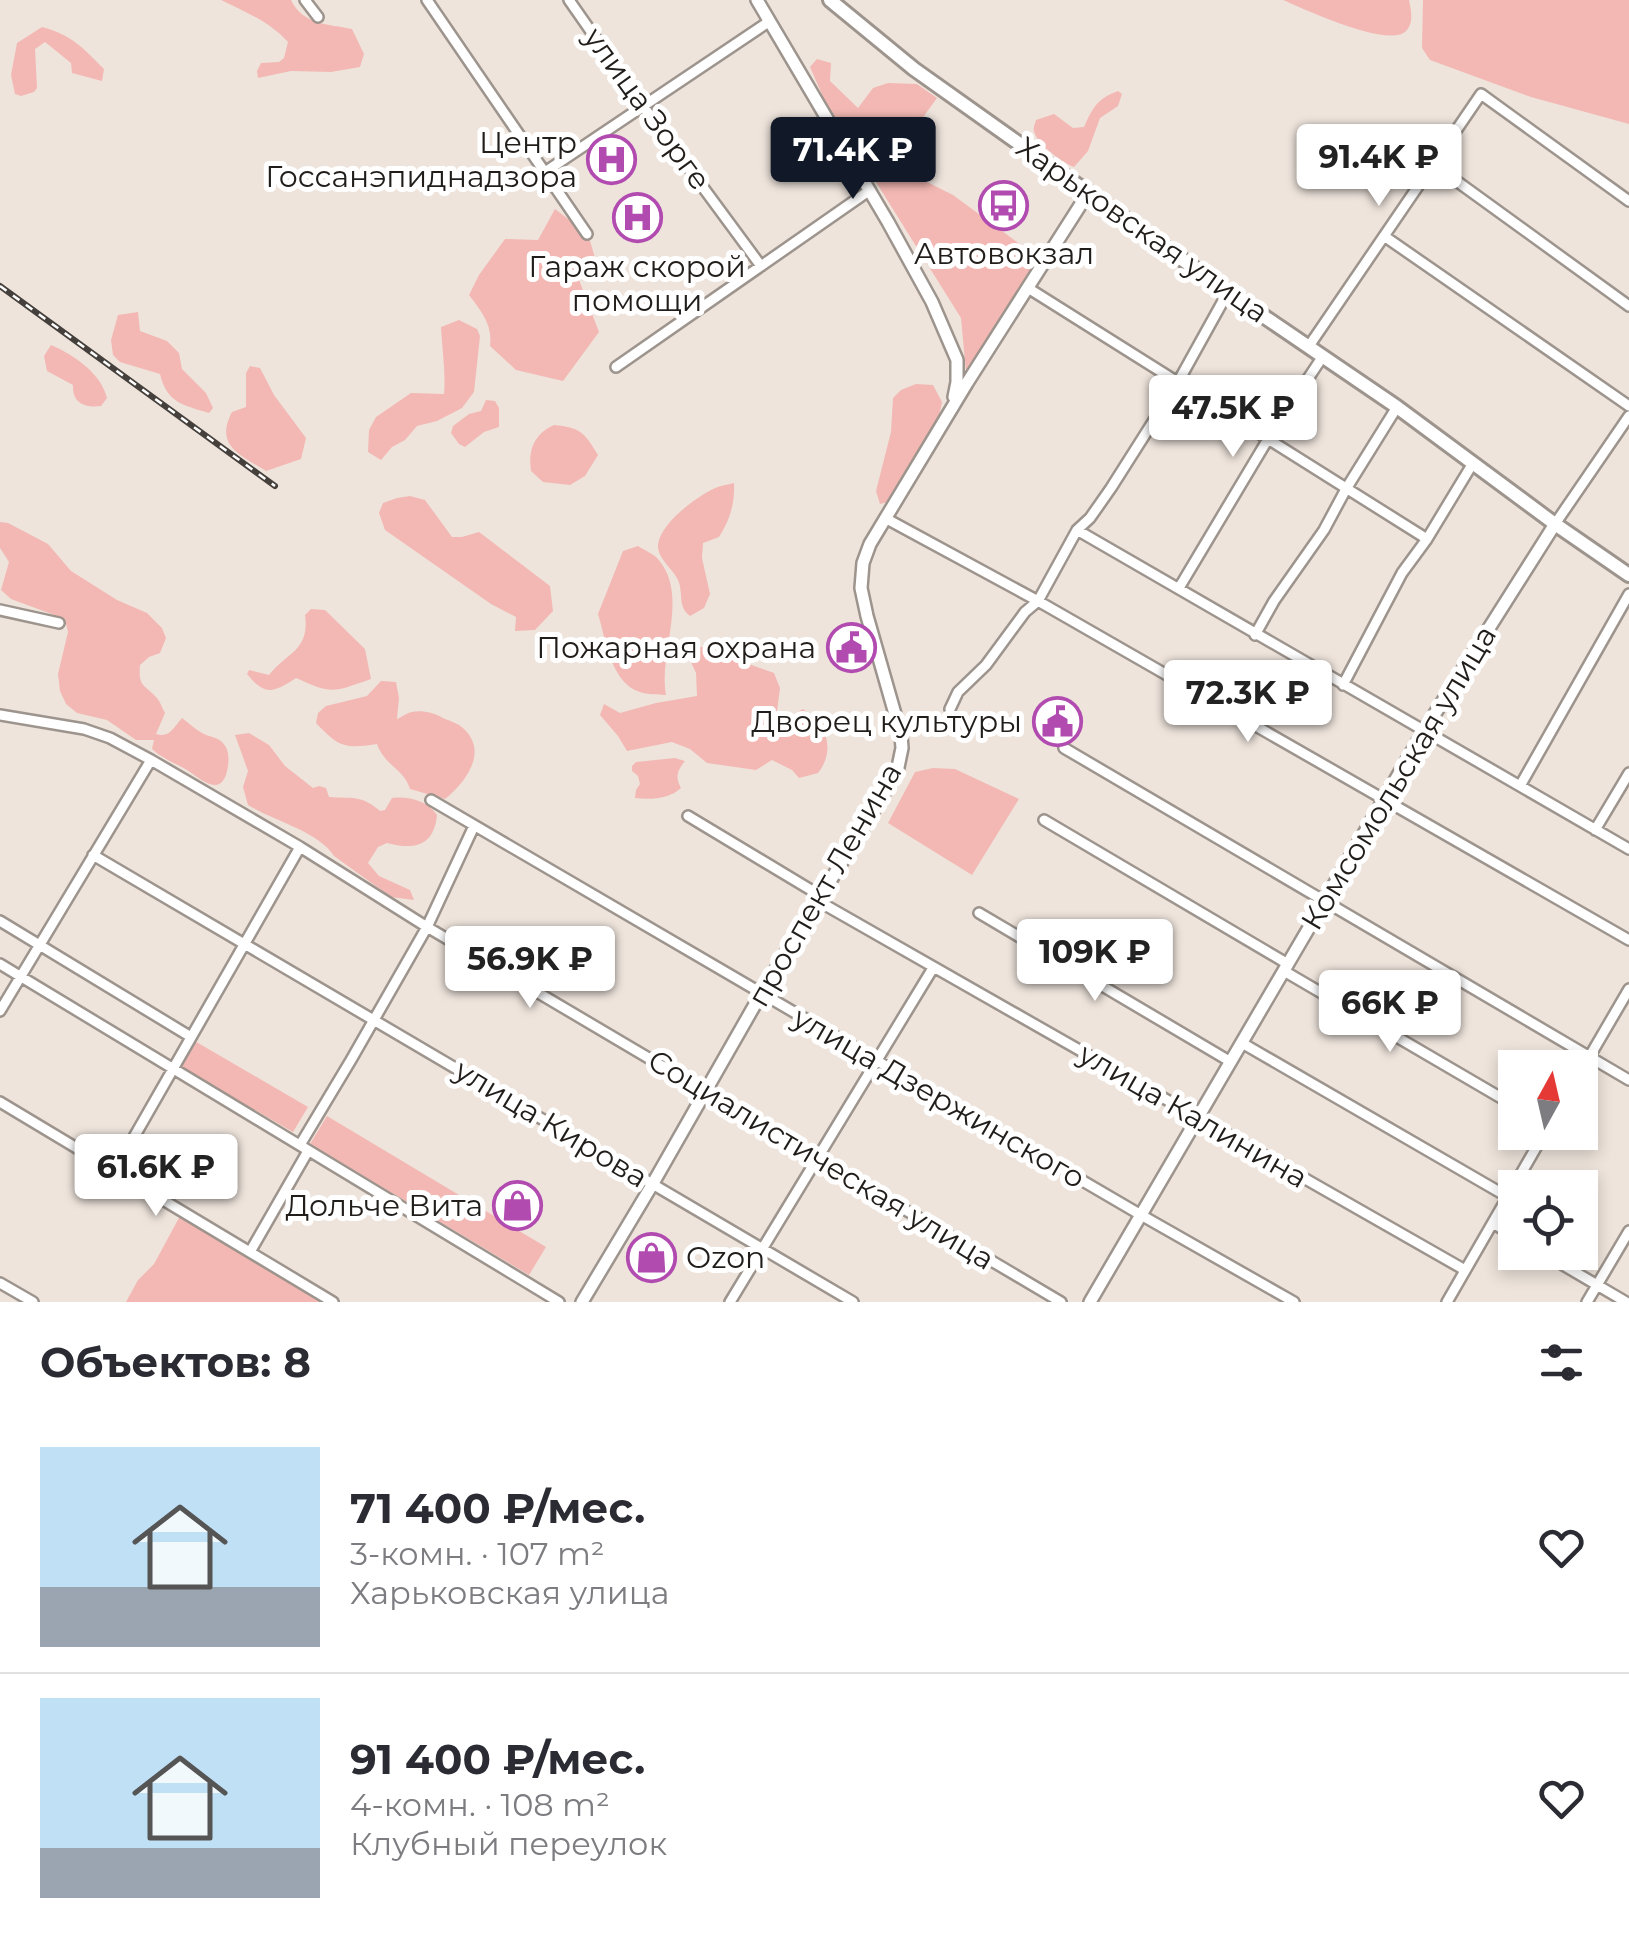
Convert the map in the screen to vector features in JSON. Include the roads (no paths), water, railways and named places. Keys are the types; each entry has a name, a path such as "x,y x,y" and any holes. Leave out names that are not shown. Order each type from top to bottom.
{"highway":[{"name":"Харьковская улица","path":"837,2 914,69 1397,407 1629,576"},
{"name":"Харьковская улица","path":"1555,524 1574,546 1629,586"}],"main road":[{"path":"757,0 910,260 946,332 957,360 953,406"},
{"name":"проспект Ленина","path":"582,1302 761,994 897,772 902,748 861,588 863,563 870,544 953,406 1088,194"},
{"name":"Комсомольская улица","path":"1090,1302 1424,732 1555,524"}],"street":[{"path":"304,0 318,18"},
{"path":"444,0 430,4 588,234"},
{"name":"улица Зорге","path":"569,0 761,266"},
{"path":"545,172 770,21"},
{"path":"1309,346 1481,94 1629,201"},
{"path":"1433,164 1629,306"},
{"path":"616,368 870,190"},
{"path":"1384,236 1629,406"},
{"path":"1028,288 1427,539"},
{"path":"950,709 958,692 986,665 1025,612 1038,602 1077,530 1111,488 1177,384 1228,292"},
{"path":"1179,588 1323,356"},
{"path":"1255,634 1274,600 1316,543 1397,407"},
{"name":"Комсомольская улица","path":"1555,524 1629,416"},
{"path":"1343,685 1402,573 1473,464"},
{"path":"886,518 1629,940"},
{"path":"1077,530 1629,849"},
{"path":"1520,786 1629,594"},
{"path":"0,610 59,622"},
{"name":"Социалистическая улица","path":"0,715 84,729 150,760 1061,1302"},
{"path":"1064,748 1580,1050"},
{"path":"0,1011 150,760"},
{"path":"1595,830 1629,774"},
{"name":"улица Дзержинского","path":"430,800 1294,1302"},
{"name":"улица Калинина","path":"688,816 933,968 1466,1270"},
{"path":"1044,820 1498,1096"},
{"path":"250,1252 427,927 474,826"},
{"path":"114,1172 300,847"},
{"name":"улица Кирова","path":"93,856 853,1302"},
{"path":"979,913 1230,1062"},
{"path":"0,922 191,1038"},
{"path":"0,964 559,1302"},
{"path":"730,1302 933,968"},
{"path":"1593,1050 1629,989"},
{"path":"1242,1043 1498,1191"},
{"path":"1598,1061 1629,1080"},
{"path":"0,1102 334,1302"},
{"path":"1447,1302 1498,1213"},
{"path":"1492,1223 1498,1227"},
{"path":"1588,1302 1629,1232"},
{"path":"1571,1270 1626,1302"},
{"path":"0,1283 33,1302"}],"railway":[{"path":"0,286 275,486"}],"place":[{"name":"Центр Госсанэпиднадзора","path":"612,160"},
{"name":"Автовокзал","path":"1004,205"},
{"name":"Гараж скорой помощи","path":"637,218"},
{"name":"Пожарная охрана","path":"851,648"},
{"name":"Дворец культуры","path":"1057,722"},
{"name":"Дольче Вита","path":"518,1206"},
{"name":"Ozon","path":"651,1258"}]}
